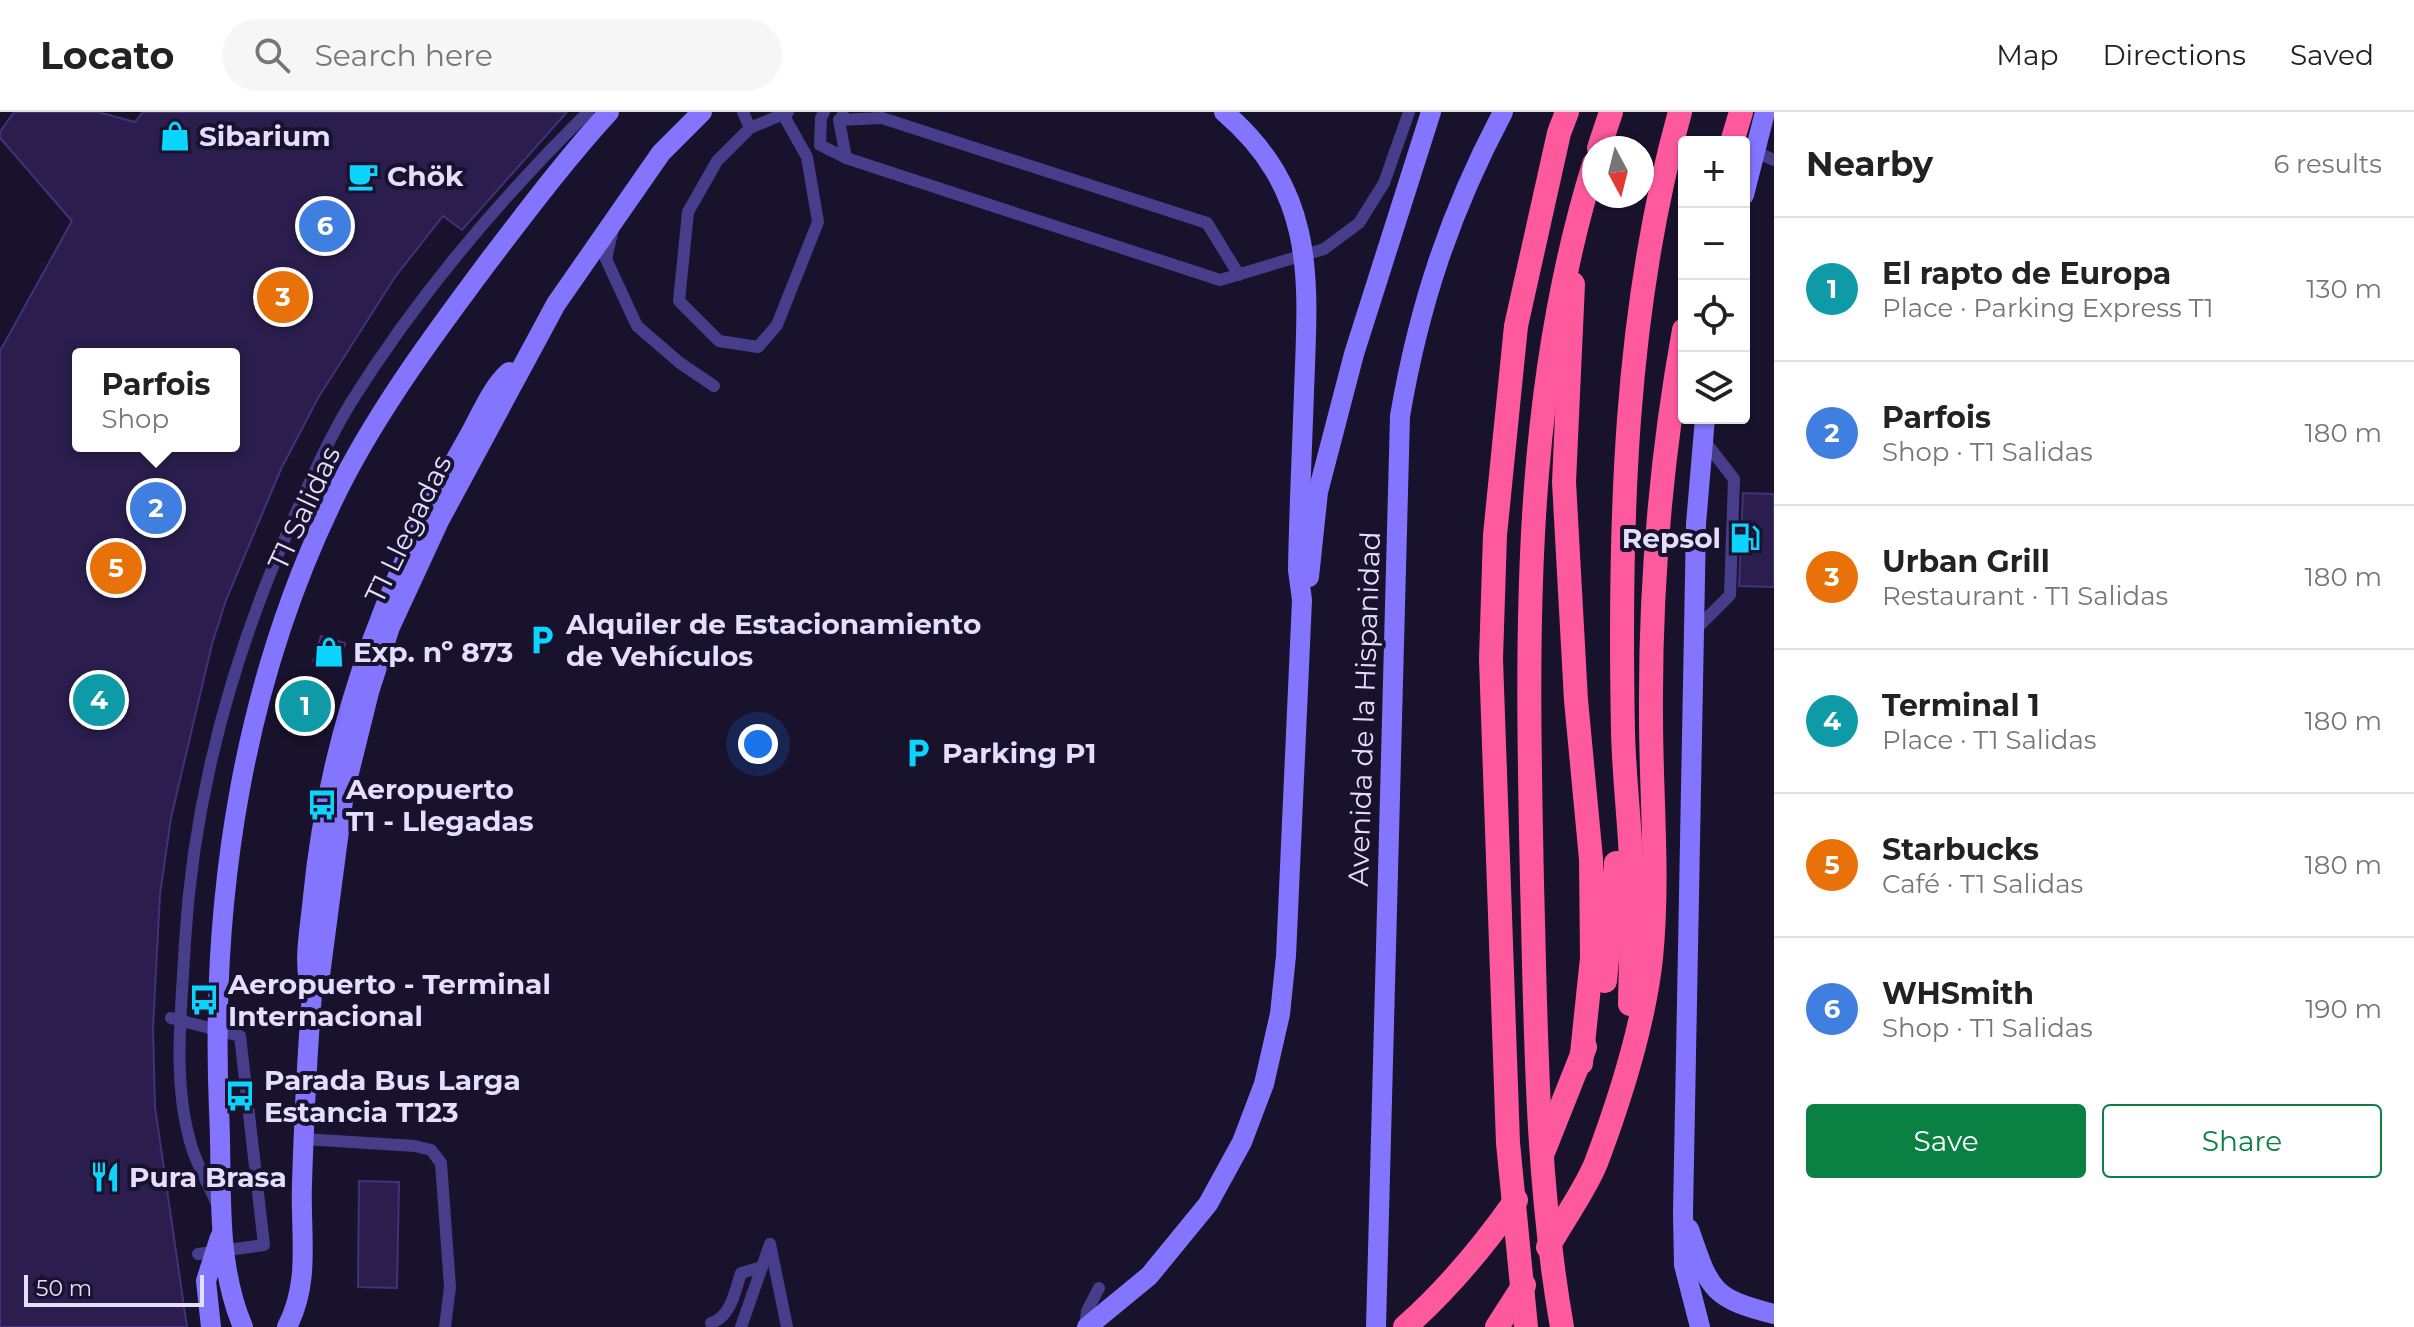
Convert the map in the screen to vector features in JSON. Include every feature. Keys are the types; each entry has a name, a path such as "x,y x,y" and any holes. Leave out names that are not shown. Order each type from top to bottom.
{"highway":[{"path":"1526,1327 1508,1143 1491,659 1495,535 1516,326 1559,133 1567,112"},
{"path":"1603,136 1611,112"},
{"path":"1630,1055 1631,861 1624,735 1626,487 1635,374 1653,226 1680,112"},
{"path":"1741,112 1742,136"},
{"path":"1562,1327 1556,1294 1536,1057 1527,656 1532,500 1553,326 1582,207"},
{"path":"1572,242 1573,326 1566,390 1564,482 1573,656 1591,859 1592,916 1592,958 1581,1063"},
{"path":"1497,1327 1595,1165 1630,1055 1651,959 1654,816 1651,715 1657,556 1669,415 1680,352"},
{"path":"1405,1327 1439,1296 1485,1244 1524,1188 1556,1127 1581,1063 1606,976 1624,735"}],"street":[{"name":"T1 Salidas","path":"221,1222 218,999 225,869 257,714 287,615 341,484 438,328 609,112"},
{"name":"T1 Llegadas","path":"287,1327 299,1304 304,1276 304,1139 312,994 320,975 344,793 390,627 439,521 505,403 524,359 578,269 613,226 661,153 702,112"},
{"path":"1086,1327 1149,1276 1208,1204 1242,1142 1264,1084 1280,1014 1286,956 1302,600 1298,570 1309,289 1304,240 1296,213 1264,153 1224,112"},
{"path":"1302,600 1310,571 1318,492 1354,354 1431,112"},
{"name":"Avenida de la Hispanidad","path":"1376,1327 1400,416 1412,347 1432,271 1478,160 1503,112"},
{"path":"1749,136 1765,112"},
{"path":"1700,1327 1684,1265 1683,1213 1696,524 1704,424"},
{"path":"1683,1213 1707,1281 1731,1303 1774,1314"},
{"path":"211,1327 206,1281 221,1222"},
{"path":"221,1222 243,1327"},
{"path":"1760,1327 1774,1320"}],"lane":[{"path":"221,1222 190,1141 180,1028 188,894 197,822 231,681 252,615 311,479 356,395 412,312 500,207 588,112"},
{"path":"743,112 750,128"},
{"path":"824,112 820,145 846,158 1220,280 1324,249 1359,223 1384,183 1409,112"},
{"path":"786,114 807,157 818,222 777,325 758,347 719,341 679,301 688,212 717,161 750,128 786,114"},
{"path":"846,158 842,116 882,118 1207,223 1239,275"},
{"path":"1750,149 1774,160"},
{"path":"613,226 606,259 637,326 680,363 714,386"},
{"path":"1694,631 1730,595 1734,479 1703,439"},
{"path":"171,1018 240,1036 264,1245 198,1254"},
{"path":"304,1139 415,1146 431,1150 441,1163 450,1287 445,1327"},
{"path":"741,1327 770,1244 787,1327"},
{"path":"711,1323 721,1320 727,1312 741,1273 762,1267"},
{"path":"1086,1327 1087,1311 1099,1288"}],"building":[{"path":"14,112 98,112 135,122 143,112 567,112 462,230 443,216 395,277 318,398 281,469 226,600 212,644 171,818 160,894 153,1028 155,1107 187,1327 0,1327 0,351 72,221 0,138 0,132"},
{"path":"1743,493 1774,494 1774,587 1739,586"},
{"name":"Exp. nº 873","path":"321,636 345,643 338,668 313,661"},
{"path":"359,1181 399,1182 397,1288 358,1287"}],"place":[{"name":"Sibarium","path":"175,136"},
{"name":"Chök","path":"363,176"},
{"name":"WHSmith","path":"325,226"},
{"name":"Urban Grill","path":"283,297"},
{"name":"Parfois","path":"156,508"},
{"name":"Repsol","path":"1745,538"},
{"name":"Starbucks","path":"116,568"},
{"name":"Alquiler de Estacionamiento de Vehículos","path":"542,640"},
{"name":"Exp. nº 873","path":"329,652"},
{"name":"Terminal 1","path":"99,700"},
{"name":"El rapto de Europa","path":"305,706"},
{"name":"Parking P1","path":"918,753"},
{"name":"Aeropuerto T1 - Llegadas","path":"322,805"},
{"name":"Aeropuerto - Terminal Internacional","path":"204,1000"},
{"name":"Parada Bus Larga Estancia T123","path":"240,1096"},
{"name":"Pura Brasa","path":"105,1177"}]}
